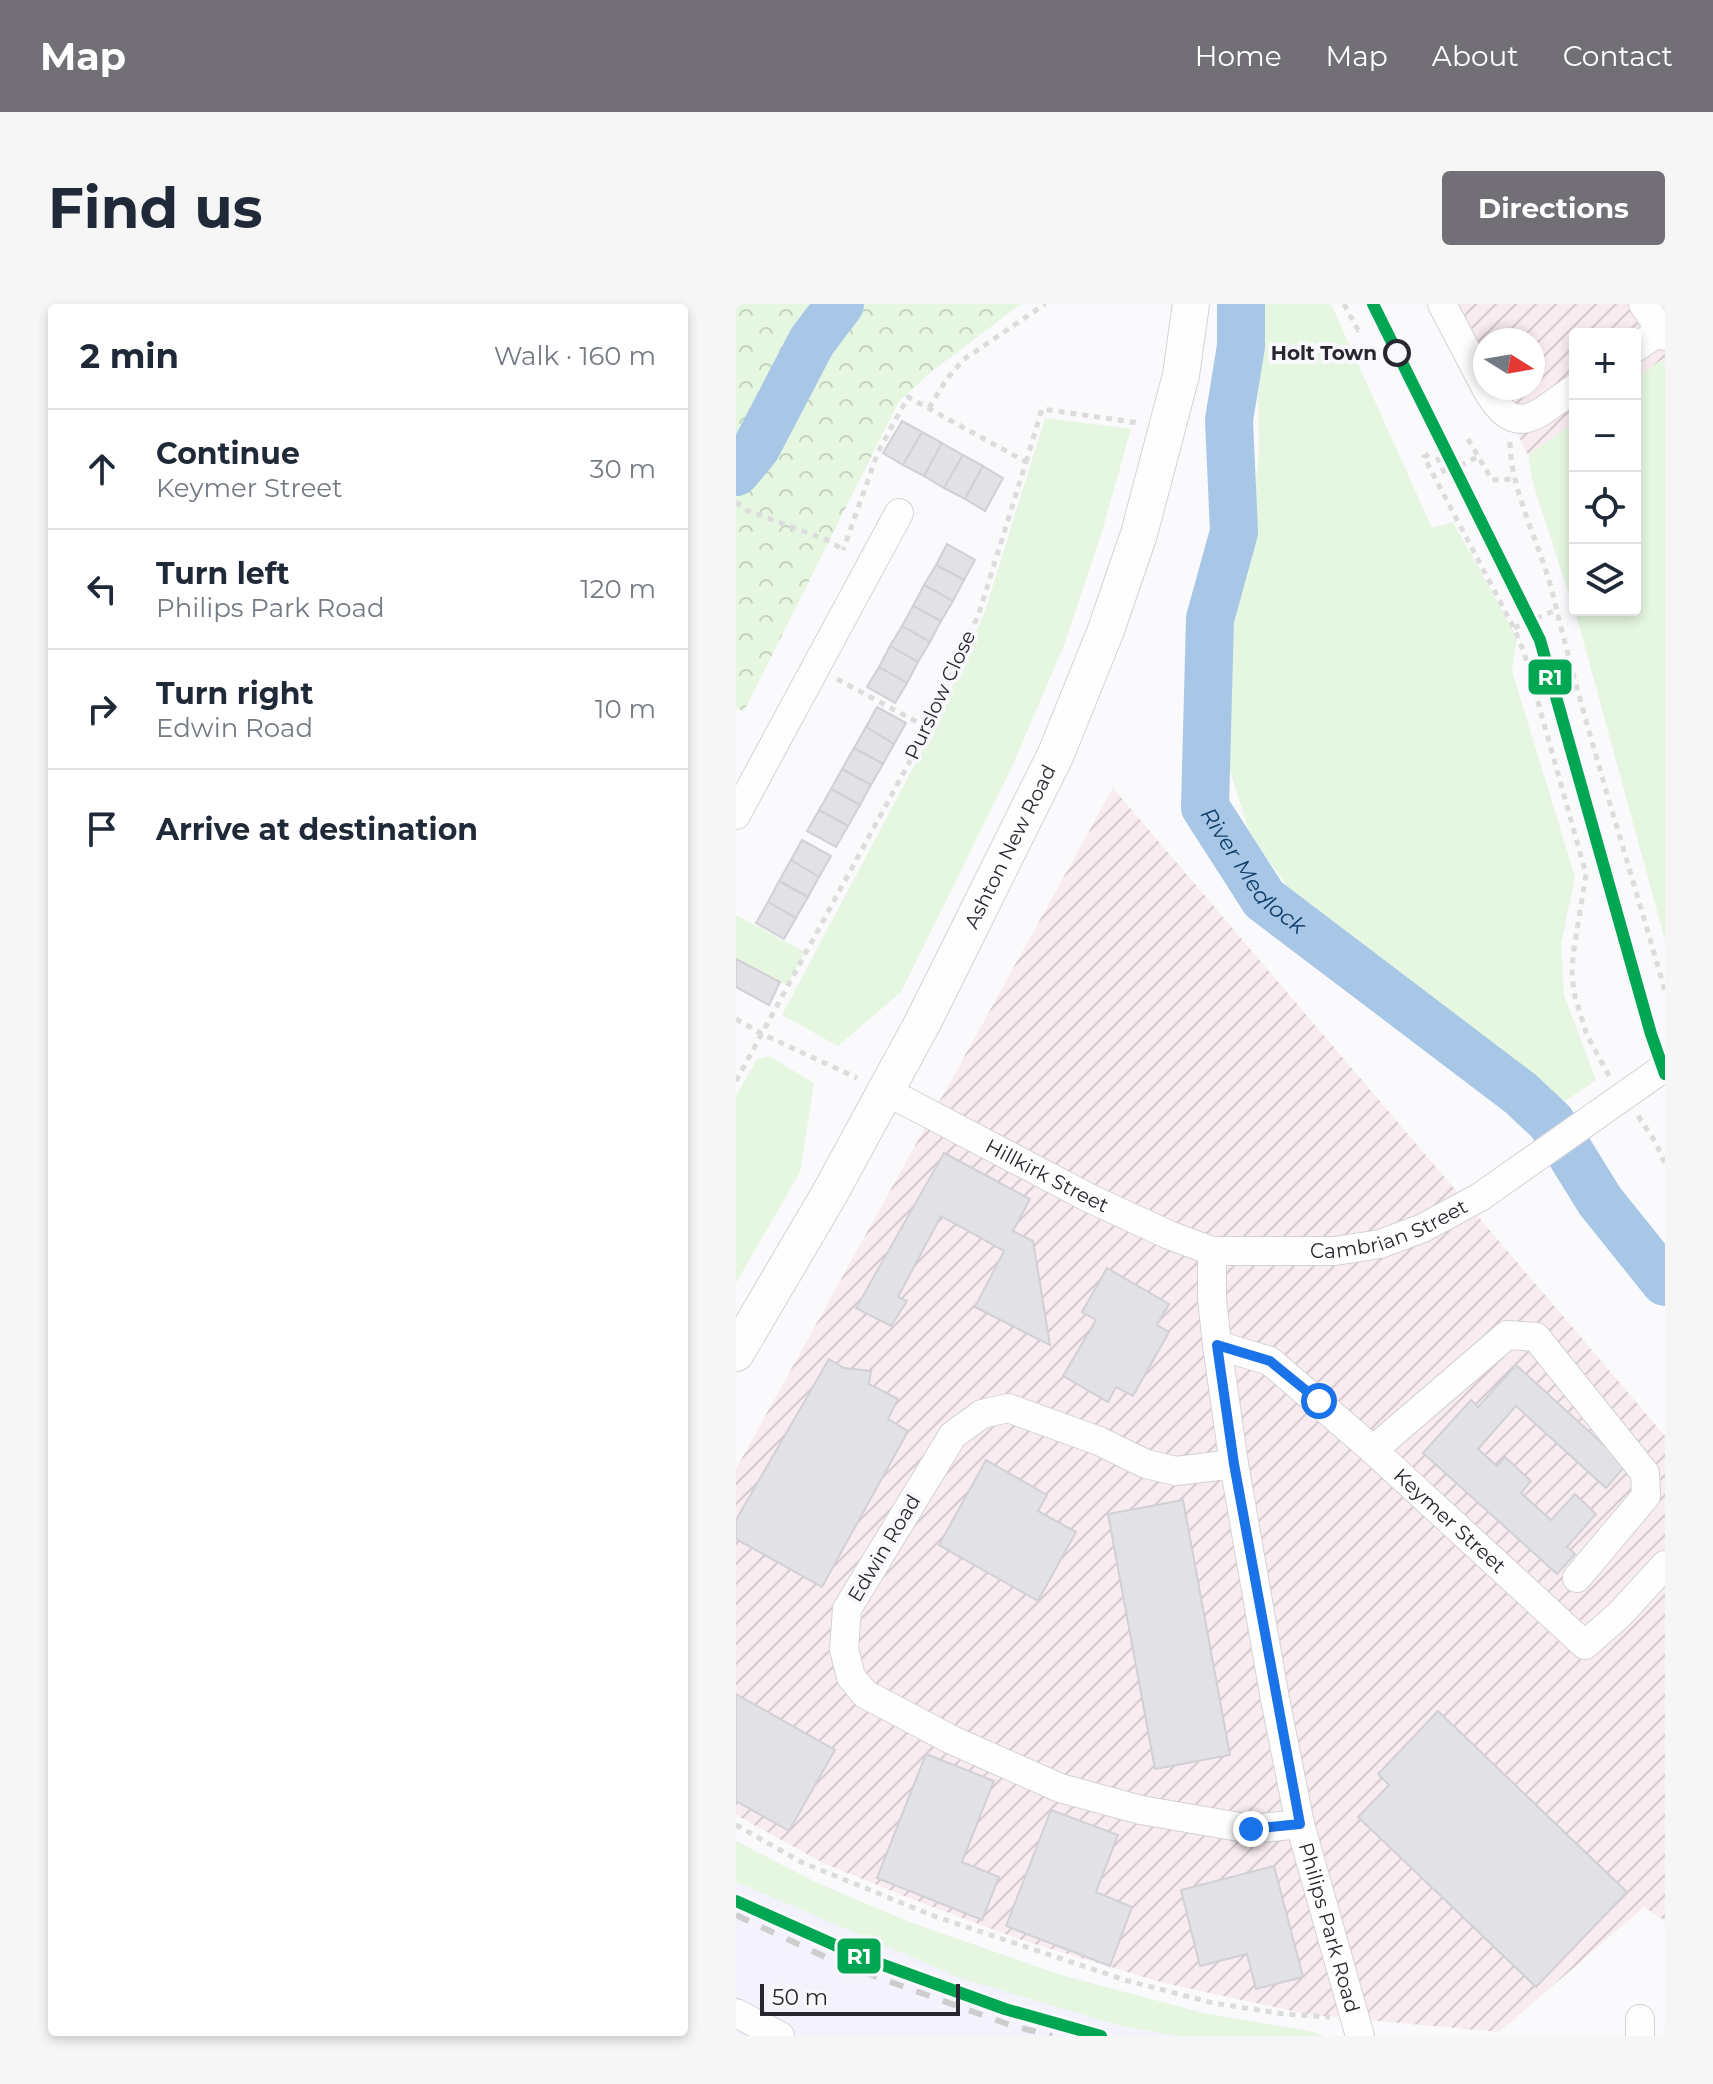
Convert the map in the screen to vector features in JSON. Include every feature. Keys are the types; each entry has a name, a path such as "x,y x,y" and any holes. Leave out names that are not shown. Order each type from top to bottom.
{"main road":[{"name":"Ashton New Road","path":"736,1353 830,1193 923,1022 1056,754 1106,630 1139,534 1181,375 1191,304"}],"street":[{"path":"1442,304 1473,362"},
{"path":"1641,344 1664,331 1643,304"},
{"path":"1493,400 1500,412 1520,419 1538,413 1569,392"},
{"path":"736,815 899,513"},
{"name":"Cambrian Street","path":"1212,1251 1335,1251 1380,1244 1423,1228 1480,1197 1665,1067"},
{"name":"Hillkirk Street","path":"886,1091 1089,1198 1212,1251"},
{"name":"Philips Park Road","path":"1212,1251 1212,1298 1234,1464 1300,1824 1358,2026"},
{"path":"1373,1450 1507,1335 1536,1337 1645,1473 1646,1496 1577,1578"},
{"name":"Keymer Street","path":"1217,1345 1270,1361 1373,1450 1585,1645 1620,1614 1665,1565"},
{"name":"Edwin Road","path":"1234,1464 1176,1471 1146,1464 1099,1441 1008,1408 982,1414 953,1435 847,1609 844,1649 851,1677 865,1694 952,1740 1060,1788 1141,1810 1251,1829 1300,1824"},
{"path":"736,2013 780,2036"}],"path":[{"path":"929,408 963,360 1045,304"},
{"path":"1344,304 1358,330 1364,327"},
{"path":"843,550 878,452 908,397 1026,462"},
{"name":"Purslow Close","path":"736,1081 928,728 979,613 1042,409 1140,423"},
{"path":"1510,418 1510,456 1515,479 1556,610 1665,991"},
{"path":"1468,439 1492,480 1515,479"},
{"path":"1429,454 1424,457 1524,652 1586,874 1573,955 1575,997 1587,1035 1612,1080"},
{"path":"1437,457 1445,474 1479,456"},
{"path":"736,502 746,510 830,541"},
{"path":"1514,628 1556,610"},
{"path":"817,668 928,728"},
{"path":"736,1019 886,1091"},
{"path":"1630,1105 1656,1143 1665,1164"},
{"path":"736,1825 801,1862 934,1916 1125,1980 1213,2003 1358,2026"}],"shaded area":[{"path":"1452,304 1665,304 1665,366 1661,360 1641,375 1641,328 1569,328 1569,426 1528,455 1501,400 1545,400 1545,328 1473,328 1473,345"},
{"path":"1113,788 1665,1436 1665,1921 1644,1907 1499,2032 1311,2015 1164,1983 1021,1940 904,1896 823,1863 736,1815 736,1469"},
{"path":"736,1841 815,1882 912,1923 1061,1975 1203,2013 1324,2036 736,2036"}],"green space":[{"path":"736,304 1021,304 931,372 899,401 744,711 736,708"},
{"path":"1262,304 1331,304 1432,528 1453,522 1517,637 1512,671 1575,877 1561,944 1564,995 1596,1080 1561,1104 1512,1060 1301,905 1250,835 1228,764 1226,705 1234,608 1249,547 1259,451 1258,380"},
{"path":"1661,360 1665,366 1665,940 1576,616 1641,616 1641,375"},
{"path":"1045,418 1131,429 1101,535 1064,645 1010,771 901,992 838,1046 782,1015 931,734 984,614"},
{"path":"1569,426 1569,595 1532,480 1528,455"},
{"path":"736,915 805,952 787,986 736,959"},
{"path":"769,1056 814,1083 800,1172 736,1283 736,1096 757,1059"},
{"path":"736,1841 815,1882 912,1923 1061,1975 1203,2013 1324,2036 1177,2036 1121,2026 963,1979 736,1882"}],"building":[{"path":"902,421 922,432 903,465 883,453"},
{"path":"922,432 942,443 924,476 903,465"},
{"path":"942,443 963,455 944,488 924,476"},
{"path":"963,455 983,466 965,499 944,488"},
{"path":"983,466 1003,478 985,511 965,499"},
{"path":"947,544 975,560 964,580 936,565"},
{"path":"936,565 964,580 953,601 924,585"},
{"path":"924,585 953,601 941,621 913,606"},
{"path":"913,606 941,621 930,642 902,626"},
{"path":"902,626 930,642 918,662 890,646"},
{"path":"890,646 918,662 907,683 879,667"},
{"path":"879,667 907,683 895,703 867,687"},
{"path":"877,707 906,723 894,744 866,727"},
{"path":"866,727 894,744 883,764 854,748"},
{"path":"854,748 883,764 871,785 842,769"},
{"path":"842,769 871,785 860,805 831,789"},
{"path":"831,789 860,805 848,826 819,810"},
{"path":"819,810 848,826 836,847 807,831"},
{"path":"802,840 831,856 819,877 791,860"},
{"path":"791,860 819,877 808,897 779,881"},
{"path":"779,881 808,897 796,918 768,902"},
{"path":"768,902 796,918 784,939 756,923"},
{"path":"736,959 780,982 769,1005 736,987"},
{"path":"944,1153 1030,1199 1013,1231 1033,1241 1050,1345 975,1307 1004,1251 941,1216 898,1297 907,1301 891,1326 856,1308"},
{"path":"1107,1268 1169,1304 1157,1325 1169,1332 1133,1396 1116,1387 1108,1402 1063,1376 1096,1320 1082,1312"},
{"path":"829,1359 844,1368 871,1371 869,1384 898,1399 888,1419 908,1431 822,1587 736,1539 736,1520"},
{"path":"1516,1365 1626,1465 1606,1488 1516,1406 1478,1449 1497,1466 1505,1457 1531,1481 1521,1493 1551,1520 1575,1494 1596,1514 1567,1547 1575,1554 1557,1574 1423,1453 1471,1400 1478,1407"},
{"path":"986,1460 1047,1495 1038,1511 1076,1532 1038,1601 939,1545"},
{"path":"1183,1500 1230,1755 1155,1769 1108,1514"},
{"path":"736,1694 835,1750 789,1831 736,1801"},
{"path":"1438,1711 1627,1892 1536,1987 1358,1817 1389,1785 1378,1774"},
{"path":"926,1754 994,1781 962,1862 999,1877 982,1920 877,1878"},
{"path":"1051,1810 1118,1835 1096,1892 1132,1907 1110,1966 1006,1926"},
{"path":"1274,1866 1303,1977 1256,1989 1247,1954 1200,1966 1181,1890"}],"waterway":[{"name":"River Medlock","path":"736,472 756,448 812,341 840,304"},
{"name":"River Medlock","path":"1241,304 1241,346 1229,420 1234,532 1210,619 1205,807 1264,899 1520,1093 1551,1122 1600,1201 1665,1282"}],"railway":[{"path":"736,1901 864,1958 1005,2009 1101,2036"},
{"path":"736,1915 838,1963 1010,2025 1052,2036"}],"transit line":[{"name":"R1","path":"1373,304 1540,640 1665,1074"},
{"name":"R1","path":"736,1901 864,1958 1005,2009 1101,2036"}],"place":[{"name":"Holt Town","path":"1397,353"}],"route":[{"path":"1251,1829 1300,1824 1234,1464 1217,1345 1270,1361 1319,1401"}]}
